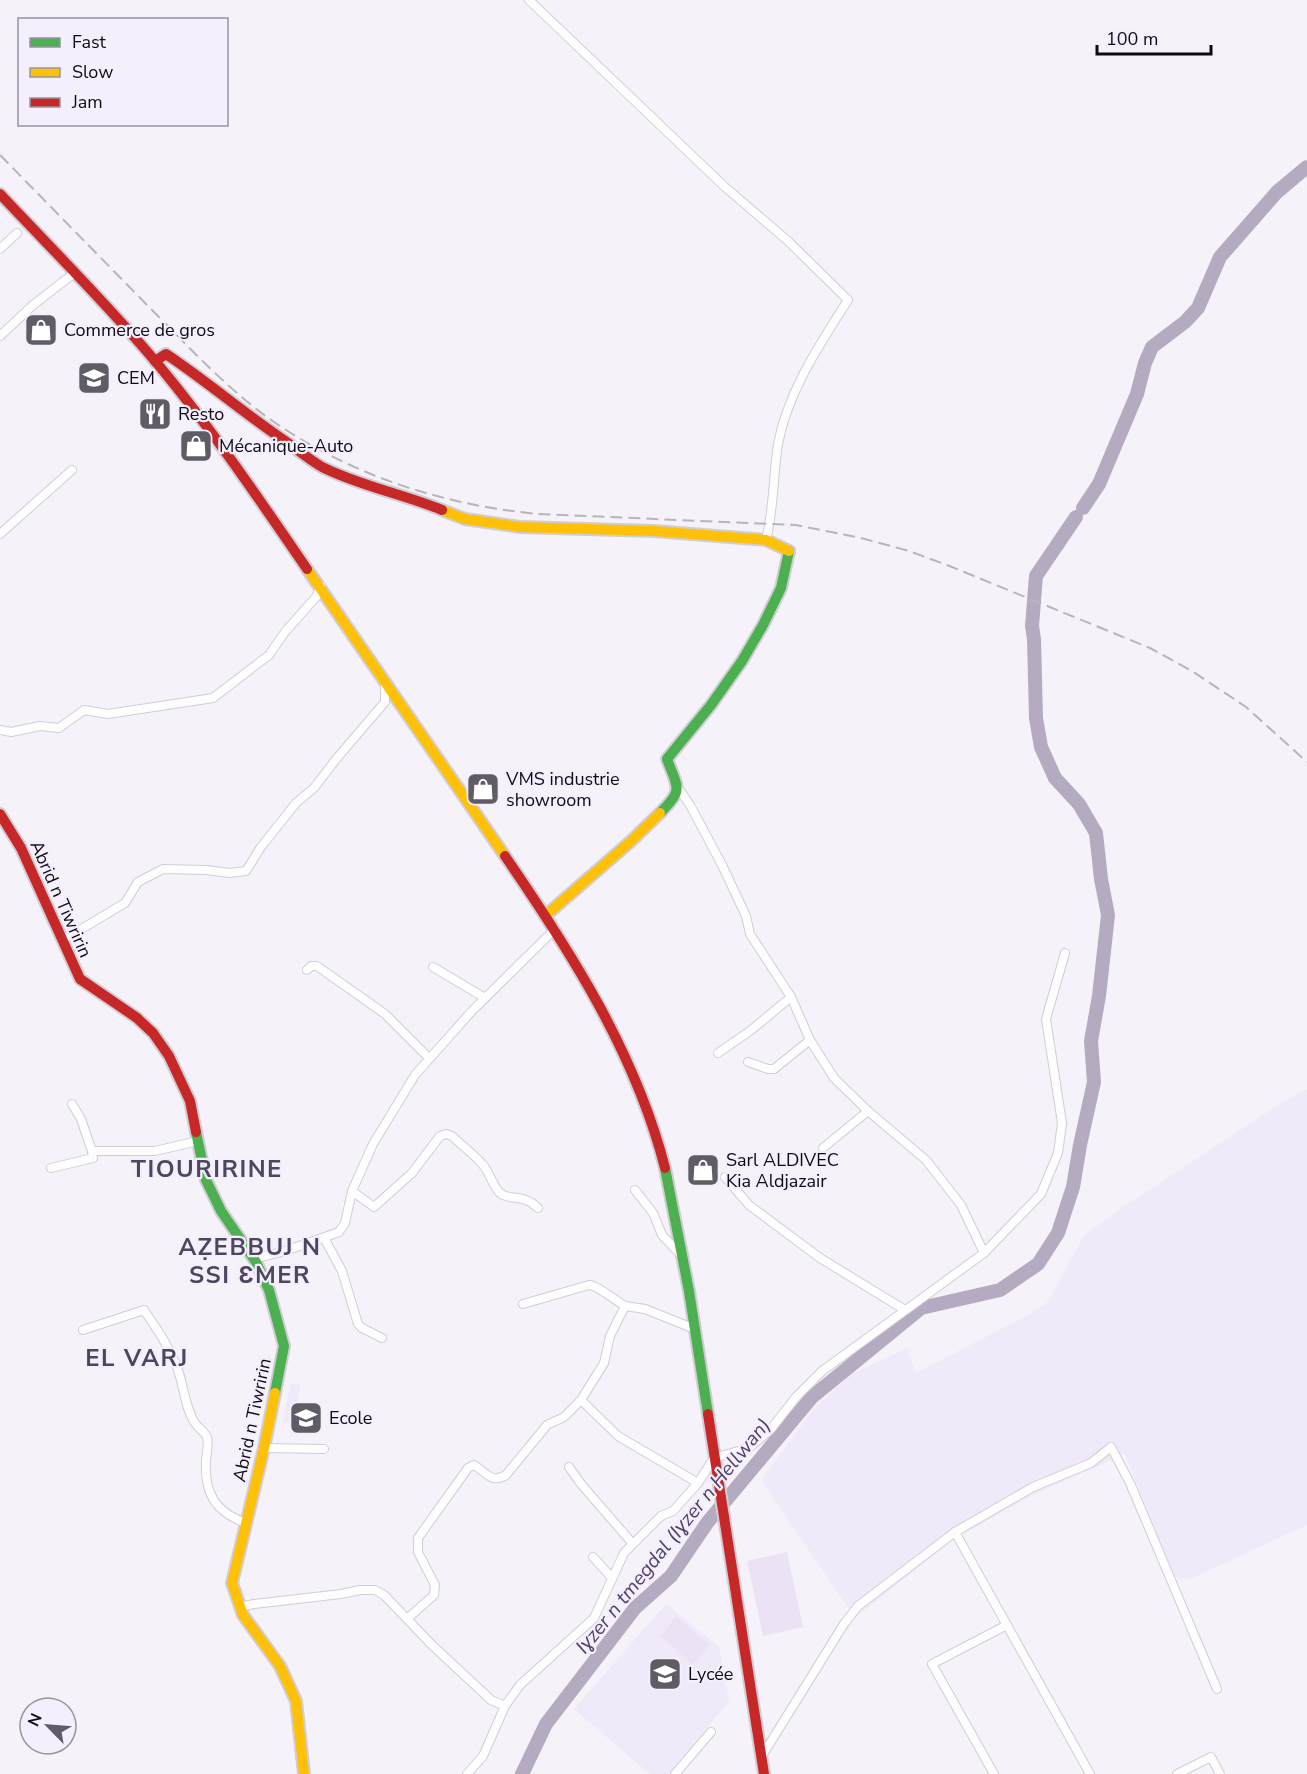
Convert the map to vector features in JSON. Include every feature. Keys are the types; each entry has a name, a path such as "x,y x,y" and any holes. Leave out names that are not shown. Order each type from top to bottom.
{"street":[{"path":"529,0 725,187 789,241 848,300 806,369 788,411 778,442 766,540"},
{"path":"1,196 155,362 254,492 321,586 555,929 620,1044 658,1140 665,1166 695,1329 764,1774"},
{"path":"0,249 17,233"},
{"path":"0,336 33,305 73,274"},
{"path":"155,362 166,354 319,465 347,479 423,502 465,519 520,527 654,531 766,540 789,551 781,588 763,626 711,705 667,759 678,788 690,805 746,915 750,933 791,997 810,1040 834,1078 867,1111 926,1160 961,1205 984,1253"},
{"path":"0,534 72,470"},
{"path":"0,730 11,732 40,726 59,728 84,711 108,714 213,698 269,655 285,632 316,597 321,586"},
{"path":"62,937 68,937 125,903 138,882 163,869 246,872 261,847 297,803 314,788 385,702 386,683"},
{"path":"545,916 662,812 676,797 678,788"},
{"name":"Abrid n Tiwririn","path":"0,814 21,848 80,979 137,1018 153,1032 163,1048 190,1101 206,1180 221,1211 254,1258 268,1290 284,1346 264,1448 232,1583 240,1608 280,1666 296,1701 304,1774"},
{"path":"254,1258 285,1251 339,1232 345,1223 352,1191 373,1144 414,1075 484,998 555,929"},
{"path":"467,1774 483,1756 505,1706 520,1685 594,1618 624,1553 660,1516 673,1511 698,1483 714,1458 749,1448 771,1429 796,1396 822,1371 984,1253 1041,1194 1058,1153 1062,1123 1046,1019 1065,953"},
{"path":"307,970 311,966 317,966 385,1014 429,1058"},
{"path":"433,966 484,998"},
{"path":"718,1053 750,1031 791,997"},
{"path":"748,1062 774,1069 810,1040"},
{"path":"51,1168 93,1158 81,1119 72,1104"},
{"path":"823,1148 867,1111"},
{"path":"352,1191 374,1207 412,1173 440,1136 446,1134 452,1136 483,1166 500,1194 523,1198 531,1201 538,1208"},
{"path":"92,1151 155,1151 198,1141"},
{"path":"725,1177 749,1205 820,1258 905,1310"},
{"path":"635,1190 653,1213 662,1235 682,1256"},
{"path":"324,1238 342,1271 358,1324 382,1338"},
{"path":"523,1304 596,1285 607,1296 625,1306 645,1310 695,1329"},
{"path":"408,1618 434,1595 435,1591 435,1586 418,1551 418,1538 468,1468 474,1465 489,1478 500,1478 506,1475 547,1425 564,1417 581,1400 604,1362 610,1336 625,1306"},
{"path":"83,1330 144,1310 164,1340 178,1370 195,1424 204,1431 208,1440 206,1480 211,1496 220,1510 246,1523"},
{"path":"581,1400 618,1436 698,1483"},
{"path":"761,1757 858,1605 955,1532 1033,1487 1091,1463 1111,1447 1130,1483 1218,1689"},
{"path":"264,1448 324,1449"},
{"path":"570,1467 581,1484 633,1544"},
{"path":"955,1532 1090,1774"},
{"path":"592,1557 612,1578"},
{"path":"240,1608 254,1604 375,1590 384,1595 432,1645 491,1700 505,1706"},
{"path":"994,1774 932,1664 1007,1625"},
{"path":"675,1774 711,1732"},
{"path":"1177,1774 1211,1757 1220,1774"}],"shaded area":[{"path":"1307,1089 1307,1525 1190,1579 1177,1578 1163,1550 1125,1454 1031,1496 954,1539 855,1618 761,1480 812,1411 850,1375 907,1348 916,1373 1030,1314 1048,1302 1084,1235 1278,1105"},
{"path":"291,1383 301,1385 293,1423 283,1421"},
{"path":"787,1552 803,1627 763,1636 747,1561"},
{"name":"Lycée","path":"666,1604 719,1647 729,1701 669,1774 650,1774 574,1709"},
{"path":"676,1616 710,1645 693,1665 661,1636"}],"waterway":[{"name":"Iɣzer n tmegdal (Iɣzer n Hellwan)","path":"1083,508 1099,484 1137,394 1145,363 1152,347 1185,322 1198,308 1220,257 1277,192 1307,167"},
{"name":"Iɣzer n tmegdal (Iɣzer n Hellwan)","path":"522,1774 546,1724 635,1608 671,1576 707,1523 812,1397 921,1308 1000,1290 1038,1264 1058,1233 1073,1187 1094,1082 1091,1041 1099,996 1108,915 1096,833 1079,804 1055,778 1041,747 1036,718 1032,626 1036,576 1076,517"}],"railway":[{"path":"0,155 225,382 274,422 335,458 400,485 503,510 538,514 796,525 861,538 909,551 1150,648 1192,671 1246,707 1307,762"}],"traffic: fast":[{"path":"660,813 673,799 677,788 667,759 711,705 742,661 781,588 789,551"},
{"path":"196,1132 206,1180 221,1211 256,1262 269,1290 284,1346 275,1393"},
{"path":"665,1168 689,1291 708,1414"}],"traffic: slow":[{"path":"442,510 465,519 520,527 654,531 766,540 789,551"},
{"path":"307,569 505,856"},
{"path":"545,916 660,813"},
{"path":"275,1393 232,1583 243,1615 280,1666 296,1701 304,1774"}],"traffic: jam":[{"path":"0,194 113,314 171,380 231,460 307,569"},
{"path":"155,361 166,354 322,467 442,510"},
{"path":"0,814 21,848 80,979 137,1018 153,1033 169,1056 190,1101 196,1132"},
{"path":"505,856 554,929 599,1005 637,1085 653,1126 665,1168"},
{"path":"708,1414 764,1774"}],"place":[{"name":"Commerce de gros","path":"41,330"},
{"name":"CEM","path":"94,378"},
{"name":"Resto","path":"155,414"},
{"name":"Mécanique-Auto","path":"196,446"},
{"name":"VMS industrie showroom","path":"483,789"},
{"name":"Sarl ALDIVEC Kia Aldjazair","path":"703,1170"},
{"name":"Ecole","path":"306,1418"},
{"name":"Lycée","path":"665,1674"}],"district":[{"name":"TIOURIRINE","path":"207,1169"},
{"name":"AẒEBBUJ N SSI ƐMER","path":"250,1261"},
{"name":"EL VARJ","path":"137,1358"}]}
